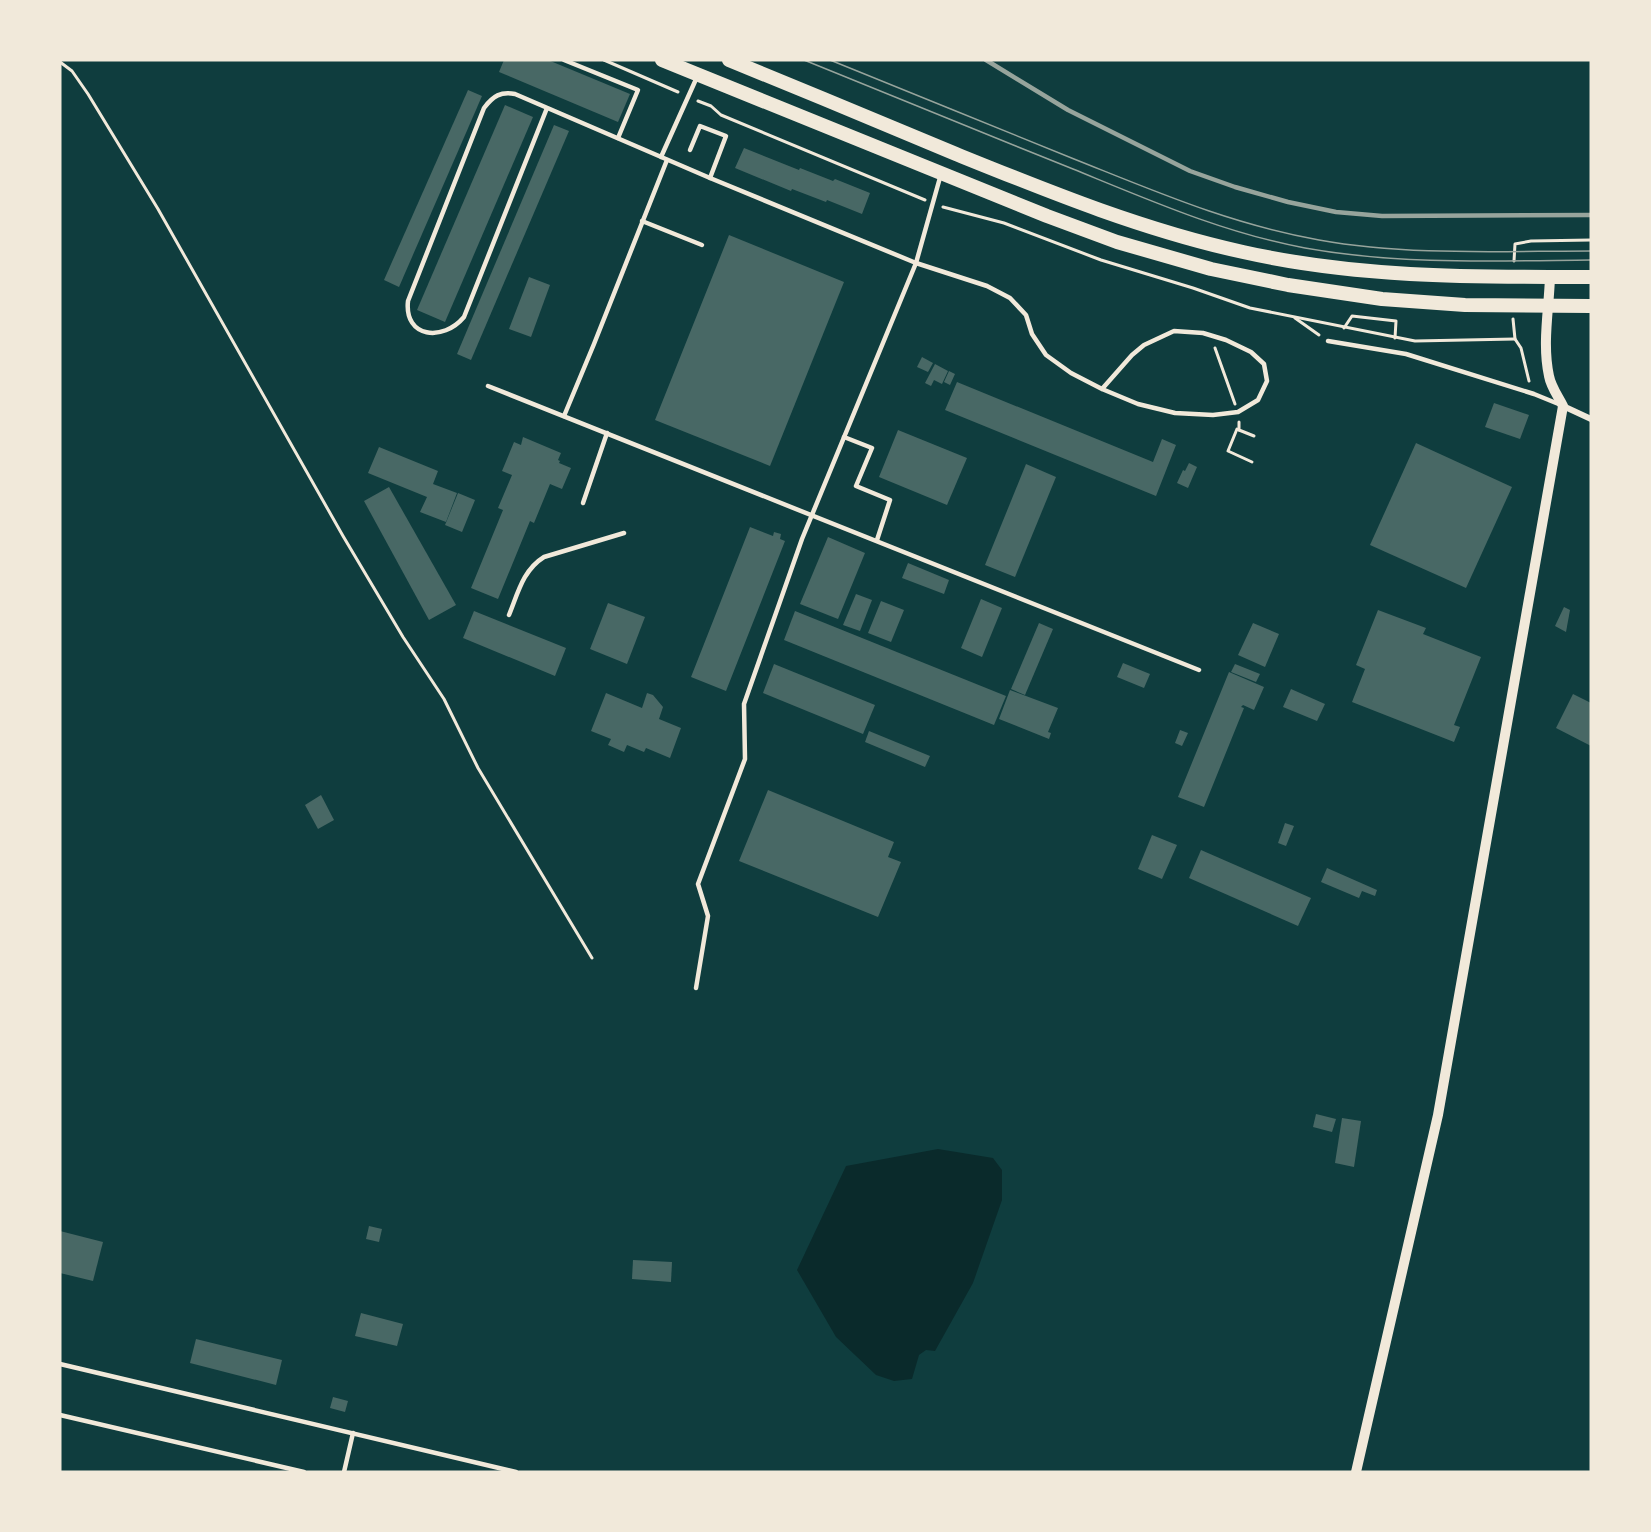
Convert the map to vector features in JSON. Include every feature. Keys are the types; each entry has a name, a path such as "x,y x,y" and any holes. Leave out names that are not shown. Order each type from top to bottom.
{"main road":[{"path":"662,60 941,174 1118,242 1230,273 1298,287 1382,299 1465,305 1591,306"},
{"path":"729,60 1076,203 1181,237 1274,258 1362,271 1429,276 1591,277"}],"street":[{"path":"1550,277 1546,342 1549,377 1563,406 1591,419"},
{"path":"1356,1472 1438,1115 1563,406"}],"lane":[{"path":"564,60 638,90 618,138"},
{"path":"661,157 698,74"},
{"path":"547,108 464,317 448,331 426,332 413,324 407,312 408,301 484,108 490,99 506,92 515,94 916,263 987,286 1010,298 1026,315 1032,334 1046,355 1071,373 1102,389 1138,404 1175,413 1213,415 1238,412 1258,400 1267,381 1264,364 1251,352 1210,335 1174,331 1152,340 1132,355 1102,389"},
{"path":"690,150 700,126 726,136 710,178"},
{"path":"564,416 667,160"},
{"path":"696,988 708,916 698,884 745,759 744,704 812,516 916,263 941,174"},
{"path":"642,221 702,245"},
{"path":"1328,341 1406,354 1534,394 1563,406"},
{"path":"488,386 1199,670"},
{"path":"583,502 607,433"},
{"path":"844,437 873,448 856,486 890,500 877,540"},
{"path":"509,615 527,571 533,563 544,557 624,533"},
{"path":"60,1364 516,1472"},
{"path":"60,1415 304,1472"},
{"path":"344,1472 353,1433"}],"path":[{"path":"604,60 678,92"},
{"path":"60,62 72,71 88,94 158,209 343,536 403,637 444,699 478,768 592,958"},
{"path":"697,100 711,106 721,115 926,200"},
{"path":"939,206 1004,223 1101,260 1250,308 1415,341 1515,339"},
{"path":"1514,264 1515,244 1530,241 1591,240"},
{"path":"1344,328 1352,316 1396,321 1395,338"},
{"path":"1294,317 1328,341"},
{"path":"1512,323 1528,379"},
{"path":"1210,335 1238,412 1239,430"},
{"path":"1239,430 1237,429 1228,451 1252,462"},
{"path":"1239,430 1254,436"}],"water":[{"path":"938,1149 993,1158 1002,1170 1002,1200 973,1283 935,1351 926,1350 919,1355 912,1379 894,1381 876,1375 836,1337 797,1270 846,1166"}],"building":[{"path":"504,60 548,60 630,94 618,122 499,72"},
{"path":"468,90 482,96 399,287 384,280"},
{"path":"505,105 533,117 445,322 417,310"},
{"path":"554,125 569,131 471,360 457,354"},
{"path":"744,148 799,170 800,168 833,181 835,179 870,193 862,214 827,200 826,202 792,189 791,191 735,168"},
{"path":"729,235 844,282 770,466 655,420"},
{"path":"529,277 550,285 531,337 509,329"},
{"path":"922,357 933,363 928,372 917,367"},
{"path":"935,364 948,371 942,384 934,380 931,386 925,383"},
{"path":"949,371 955,374 950,385 944,382"},
{"path":"957,382 1153,462 1162,439 1176,445 1156,496 945,410"},
{"path":"1494,403 1529,415 1520,439 1485,427"},
{"path":"898,430 967,458 947,505 879,477"},
{"path":"523,437 561,453 559,463 571,468 562,489 550,484 534,523 530,521 498,599 471,588 503,510 498,508 512,475 502,471 514,442 521,445"},
{"path":"1416,443 1512,487 1466,588 1370,545"},
{"path":"379,447 438,471 433,484 457,493 446,522 420,512 427,497 368,473"},
{"path":"1189,463 1197,467 1188,488 1177,483"},
{"path":"1026,464 1056,477 1015,577 985,565"},
{"path":"389,487 456,605 429,620 364,501"},
{"path":"458,493 475,500 462,532 445,525"},
{"path":"750,527 773,536 774,532 781,534 780,539 785,541 726,691 691,677"},
{"path":"828,537 865,553 838,619 800,604"},
{"path":"908,563 949,580 944,594 902,578"},
{"path":"856,594 872,600 860,631 843,625"},
{"path":"981,599 1002,608 982,657 961,648"},
{"path":"881,601 904,610 891,642 868,633"},
{"path":"608,603 645,617 627,664 590,649"},
{"path":"1564,607 1570,610 1566,632 1555,626"},
{"path":"1378,610 1426,628 1423,634 1481,657 1454,725 1460,727 1454,742 1352,702 1365,669 1356,665"},
{"path":"474,611 566,648 555,676 463,638"},
{"path":"795,611 1006,696 994,725 784,640"},
{"path":"1039,623 1053,629 1025,695 1011,689"},
{"path":"1253,623 1279,634 1265,667 1238,655"},
{"path":"1123,663 1150,674 1144,688 1117,677"},
{"path":"774,664 875,705 863,734 763,693"},
{"path":"1235,664 1260,674 1256,682 1231,672"},
{"path":"1229,672 1264,687 1254,710 1243,705 1241,707 1244,708 1204,807 1178,797"},
{"path":"1291,689 1325,704 1317,721 1283,707"},
{"path":"1010,690 1058,708 1048,732 1051,733 1049,739 999,719"},
{"path":"606,693 642,708 647,693 653,695 663,707 659,719 681,728 670,758 646,748 644,752 627,745 624,752 608,745 611,739 591,731"},
{"path":"1573,694 1591,703 1591,746 1556,728"},
{"path":"1180,730 1188,733 1182,746 1175,743"},
{"path":"869,731 930,756 925,767 865,742"},
{"path":"768,790 894,842 888,857 901,862 878,917 739,861"},
{"path":"321,795 334,820 318,829 305,805"},
{"path":"1285,823 1294,826 1286,846 1278,843"},
{"path":"1152,835 1177,845 1162,879 1138,869"},
{"path":"1201,850 1311,898 1298,926 1189,878"},
{"path":"1327,868 1377,890 1375,896 1362,891 1359,898 1321,882"},
{"path":"1316,1114 1336,1119 1332,1132 1313,1127"},
{"path":"1342,1118 1361,1121 1354,1167 1335,1163"},
{"path":"369,1226 382,1229 379,1242 366,1239"},
{"path":"60,1231 103,1242 93,1281 60,1273"},
{"path":"633,1260 672,1262 671,1282 632,1279"},
{"path":"361,1313 403,1324 397,1346 355,1336"},
{"path":"196,1339 282,1360 276,1385 190,1363"},
{"path":"333,1397 348,1401 345,1412 330,1408"}],"tram line":[{"path":"804,60 1158,204 1216,225 1275,242 1341,253 1412,260 1591,260"},
{"path":"830,60 1165,195 1224,216 1286,233 1353,245 1420,251 1591,251"}],"railway":[{"path":"986,60 1068,110 1190,171 1288,202 1336,212 1382,216 1591,215"}]}
